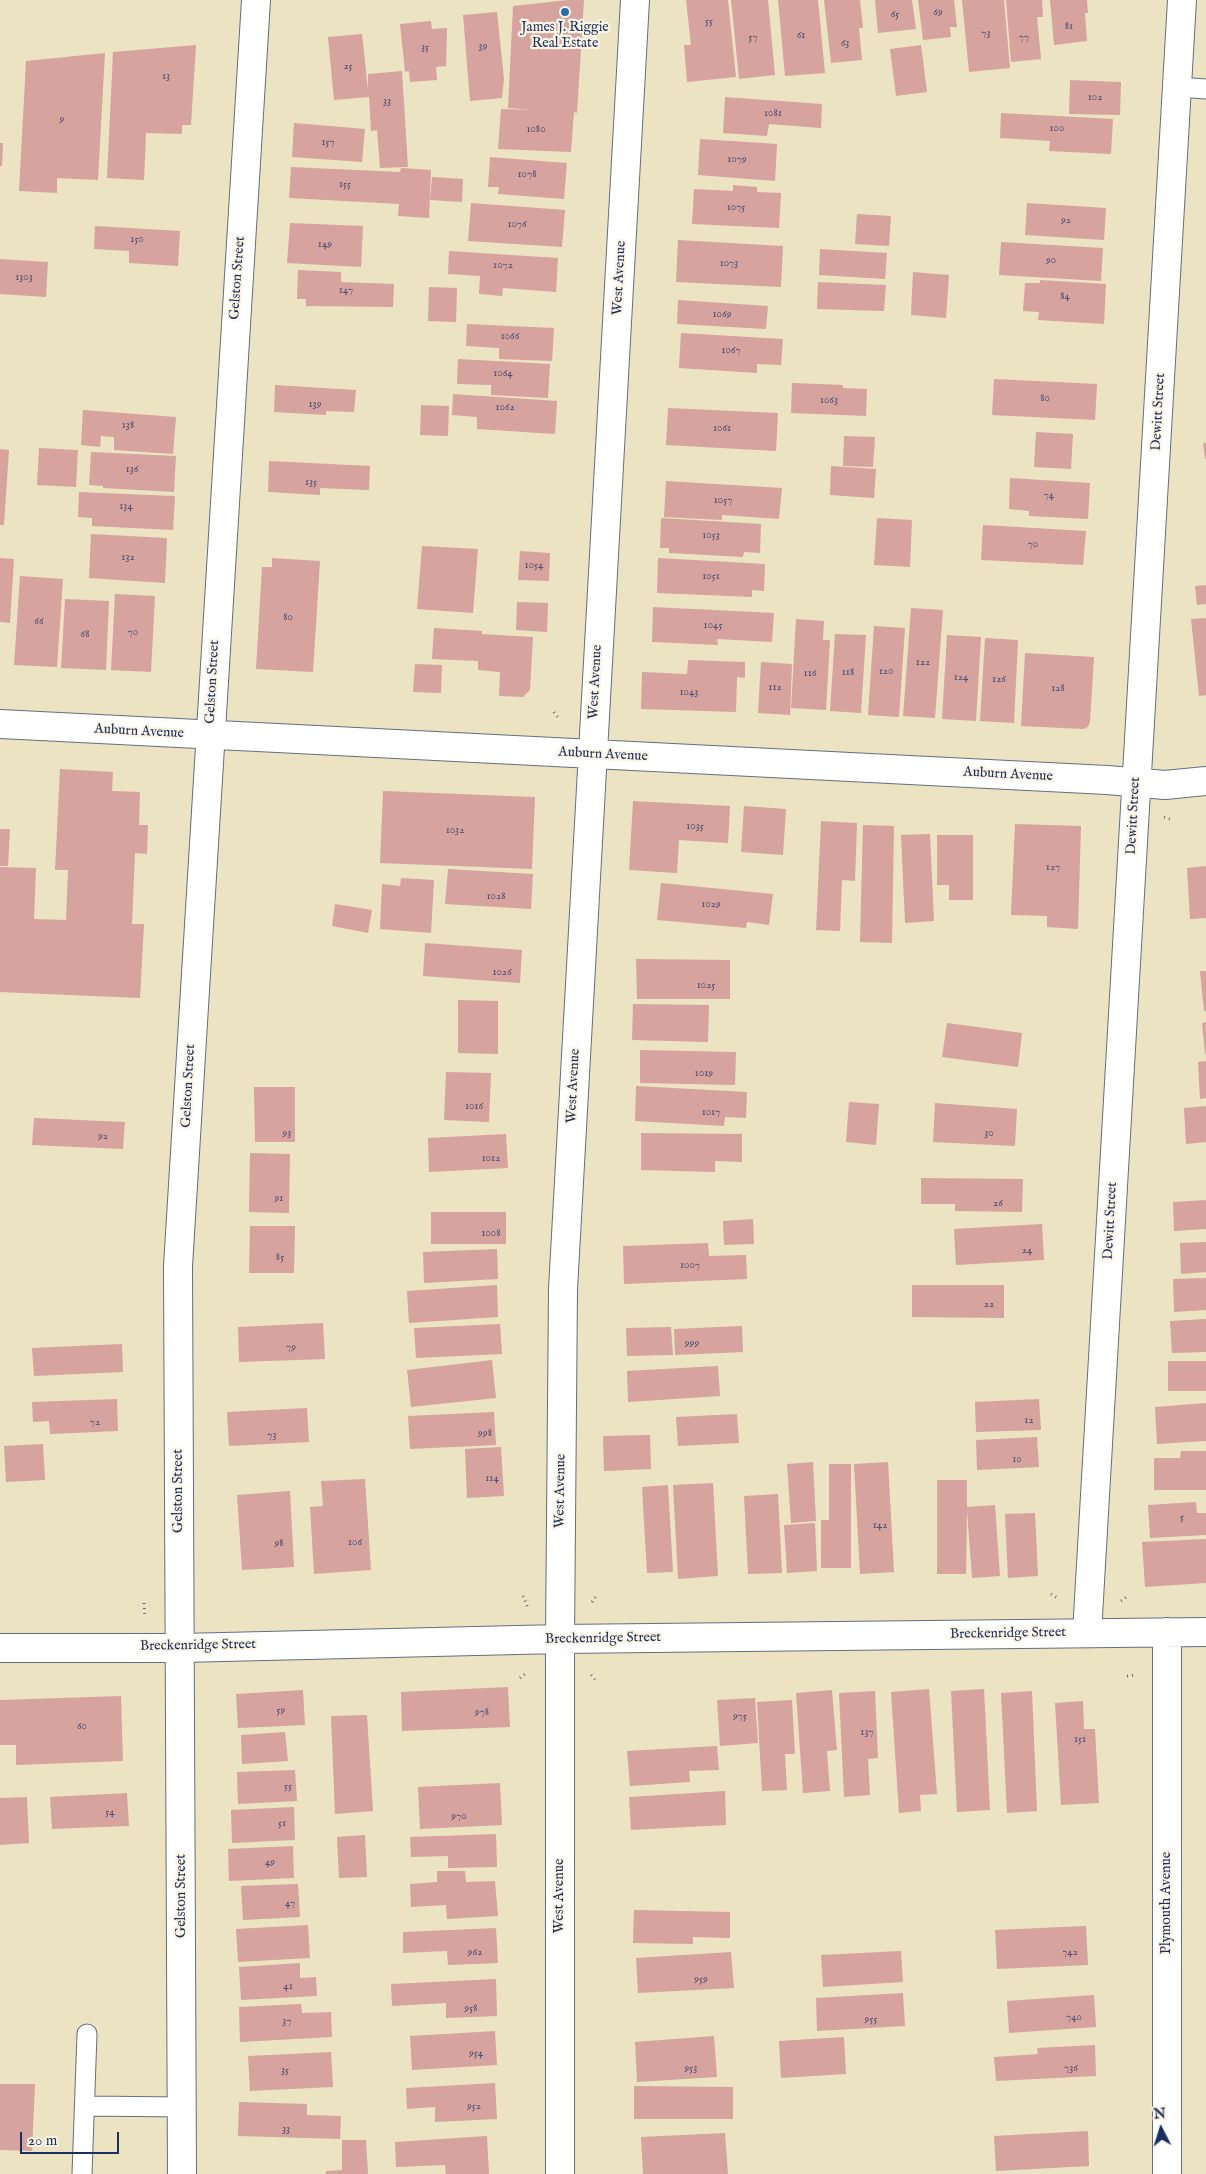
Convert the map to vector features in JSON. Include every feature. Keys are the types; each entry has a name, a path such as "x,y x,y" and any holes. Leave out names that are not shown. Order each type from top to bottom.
{"street":[{"name":"Gelston Street","path":"182,2174 178,1266 256,0"},
{"name":"West Avenue","path":"560,2174 560,1639 563,1289 635,0"},
{"name":"Dewitt Street","path":"1087,1633 1182,0"},
{"name":"Auburn Avenue","path":"0,724 1165,785 1206,781"},
{"name":"Plymouth Avenue","path":"1166,1632 1167,2174"},
{"name":"Breckenridge Street","path":"0,1648 181,1648 560,1639 1206,1632"}],"lane":[{"path":"1178,87 1206,89"},
{"path":"82,2174 86,2106 87,2034"},
{"path":"86,2106 183,2107"}],"path":[{"path":"554,712 559,720"},
{"path":"522,1596 528,1608"},
{"path":"144,1603 145,1620"},
{"path":"520,1678 529,1671"},
{"path":"1127,1676 1136,1674"}],"building":[{"path":"584,0 577,113 574,112 571,152 498,149 501,109 532,110 508,108 513,6"},
{"path":"686,0 728,0 736,77 687,82 684,45 691,45"},
{"path":"731,0 768,0 775,75 739,79"},
{"path":"778,0 818,0 825,73 785,76"},
{"path":"824,0 860,0 863,28 859,28 862,60 831,63"},
{"path":"875,0 912,0 916,29 878,33"},
{"path":"918,0 954,0 957,27 950,27 951,37 923,40"},
{"path":"962,0 1004,0 1010,68 969,72"},
{"path":"1006,0 1042,0 1043,17 1037,17 1041,59 1011,62"},
{"path":"1050,0 1087,0 1088,13 1085,13 1087,41 1054,45"},
{"path":"497,12 504,79 502,98 470,101 463,15"},
{"path":"431,21 432,29 447,28 446,66 436,67 437,80 410,82 409,71 405,72 400,24"},
{"path":"362,34 368,90 368,74 402,71 408,167 380,168 377,130 371,131 369,97 334,100 328,37"},
{"path":"196,45 191,125 182,125 182,134 146,133 144,180 107,178 113,52"},
{"path":"921,45 927,92 896,96 890,49"},
{"path":"105,53 98,180 57,178 57,193 19,191 26,61"},
{"path":"1070,80 1121,82 1120,115 1069,114"},
{"path":"725,97 822,104 821,128 769,124 767,136 723,133"},
{"path":"1001,113 1113,119 1111,154 1049,151 1050,141 1000,138"},
{"path":"294,123 365,129 362,162 292,157"},
{"path":"700,139 777,144 775,181 698,175"},
{"path":"0,143 3,143 2,166 0,166"},
{"path":"490,157 567,163 564,199 498,194 499,187 488,187"},
{"path":"291,167 400,172 401,168 431,170 429,218 398,216 399,204 289,198"},
{"path":"432,177 463,179 462,202 430,200"},
{"path":"733,185 757,187 757,192 781,193 779,228 692,224 694,189 733,191"},
{"path":"471,203 565,210 562,247 468,241"},
{"path":"1027,203 1106,208 1104,240 1025,235"},
{"path":"857,214 891,216 889,246 855,244"},
{"path":"290,223 363,226 361,267 287,263"},
{"path":"95,226 180,231 178,266 129,263 129,251 94,249"},
{"path":"678,240 783,246 781,287 676,282"},
{"path":"1001,242 1103,248 1101,281 999,275"},
{"path":"820,249 887,253 885,279 819,275"},
{"path":"449,251 558,258 556,292 503,288 502,296 479,294 480,276 448,274"},
{"path":"0,259 48,262 46,297 0,294"},
{"path":"298,270 341,272 341,282 394,284 393,307 306,306 306,299 297,299"},
{"path":"913,272 949,275 946,318 911,315"},
{"path":"1040,280 1106,284 1104,324 1038,320 1039,312 1023,311 1025,283 1040,283"},
{"path":"818,282 886,285 884,311 817,309"},
{"path":"429,287 457,288 456,322 428,321"},
{"path":"678,300 768,306 766,329 677,324"},
{"path":"467,324 554,328 552,361 499,359 499,348 466,346"},
{"path":"681,333 783,339 781,365 757,364 757,373 679,368"},
{"path":"458,359 550,364 548,398 491,395 491,385 457,384"},
{"path":"994,379 1097,384 1095,420 992,415"},
{"path":"792,383 843,385 843,388 867,389 866,416 791,413"},
{"path":"275,385 356,390 354,412 326,411 326,415 274,412"},
{"path":"453,394 557,401 555,434 477,429 477,417 452,415"},
{"path":"421,405 449,406 448,436 420,435"},
{"path":"668,408 778,413 776,451 666,445"},
{"path":"83,410 176,417 173,454 114,450 114,437 101,436 100,447 81,445"},
{"path":"1036,432 1073,434 1071,469 1034,467"},
{"path":"844,436 875,437 873,467 843,466"},
{"path":"1203,443 1206,443 1206,459 1205,459"},
{"path":"39,448 78,450 76,487 37,485"},
{"path":"0,449 9,450 4,525 0,525"},
{"path":"91,452 176,456 174,492 103,488 103,486 89,485"},
{"path":"269,461 370,466 369,490 320,488 320,495 268,492"},
{"path":"831,466 876,469 874,498 830,495"},
{"path":"1010,478 1090,483 1088,519 1029,516 1029,511 1009,509"},
{"path":"666,481 782,488 779,519 722,515 722,520 664,517"},
{"path":"79,492 175,496 173,530 92,526 92,518 78,517"},
{"path":"661,518 761,524 760,553 744,552 743,557 669,553 669,548 660,548"},
{"path":"877,518 912,520 910,567 874,565"},
{"path":"983,525 1086,531 1083,565 981,560"},
{"path":"91,534 167,538 165,583 89,578"},
{"path":"422,546 478,549 473,613 417,609"},
{"path":"520,551 550,553 549,581 518,580"},
{"path":"0,558 14,559 10,623 0,622"},
{"path":"272,558 320,561 313,672 256,669 262,567 272,567"},
{"path":"658,558 765,564 764,591 752,590 752,597 657,593"},
{"path":"20,576 63,579 57,667 14,665"},
{"path":"1206,585 1206,604 1197,605 1195,586"},
{"path":"115,594 155,596 151,672 111,670"},
{"path":"65,599 109,601 106,670 61,668"},
{"path":"517,602 548,603 547,632 516,630"},
{"path":"653,607 774,613 772,642 717,639 718,645 652,642"},
{"path":"911,608 943,610 935,718 903,716"},
{"path":"1206,618 1206,695 1199,696 1191,619"},
{"path":"796,619 824,621 823,640 830,640 826,710 791,708"},
{"path":"874,626 905,628 899,717 868,715"},
{"path":"434,628 482,631 482,634 533,637 530,690 523,697 499,696 500,672 478,670 478,661 432,659"},
{"path":"835,634 866,635 861,713 830,711"},
{"path":"947,635 981,637 976,721 942,719"},
{"path":"985,638 1018,640 1014,723 980,721"},
{"path":"1025,653 1094,657 1090,722 1088,727 1083,729 1021,726"},
{"path":"688,660 745,662 745,678 737,677 736,712 641,709 642,672 687,674"},
{"path":"761,662 792,664 790,715 758,713"},
{"path":"415,664 442,665 441,693 413,692"},
{"path":"60,769 113,772 112,791 140,792 139,825 148,825 147,854 135,853 132,924 144,924 140,998 0,992 0,867 36,868 34,919 66,920 68,870 55,870"},
{"path":"383,791 535,797 532,869 380,863"},
{"path":"633,801 730,806 728,843 679,840 677,873 629,870"},
{"path":"744,806 786,809 783,855 741,852"},
{"path":"821,821 857,823 855,881 842,880 840,931 816,930"},
{"path":"1015,824 1081,826 1078,929 1047,927 1047,916 1011,915"},
{"path":"863,825 894,826 892,943 860,942"},
{"path":"0,829 10,829 8,866 0,866"},
{"path":"930,834 934,921 905,923 901,835"},
{"path":"937,835 973,835 973,900 949,900 949,885 937,885"},
{"path":"1206,866 1206,918 1190,919 1187,868"},
{"path":"448,869 533,874 531,909 445,904"},
{"path":"401,878 434,880 431,933 380,929 382,884 400,886"},
{"path":"661,883 773,894 769,925 747,922 746,928 657,920"},
{"path":"335,904 372,910 368,933 332,926"},
{"path":"425,943 522,950 520,983 423,976"},
{"path":"636,959 730,960 730,999 637,999"},
{"path":"1200,971 1206,971 1206,1011 1204,1011"},
{"path":"458,1000 498,1001 498,1054 458,1053"},
{"path":"633,1004 709,1005 708,1042 632,1040"},
{"path":"1206,1022 1206,1054 1205,1054 1202,1023"},
{"path":"947,1023 1022,1033 1018,1067 942,1057"},
{"path":"640,1050 736,1052 735,1085 640,1083"},
{"path":"1206,1061 1206,1098 1200,1099 1198,1062"},
{"path":"446,1072 491,1073 489,1122 444,1120"},
{"path":"636,1086 747,1092 746,1118 725,1117 724,1126 635,1121"},
{"path":"254,1087 295,1087 295,1142 255,1142"},
{"path":"849,1102 879,1104 876,1145 846,1142"},
{"path":"935,1103 1017,1109 1015,1146 933,1142"},
{"path":"1206,1106 1206,1142 1186,1144 1184,1108"},
{"path":"34,1118 125,1122 123,1149 32,1145"},
{"path":"641,1133 742,1134 742,1162 715,1161 715,1172 641,1170"},
{"path":"506,1134 508,1168 429,1172 428,1138"},
{"path":"250,1153 290,1154 289,1213 249,1212"},
{"path":"921,1178 1023,1179 1022,1212 955,1211 955,1204 921,1204"},
{"path":"1206,1200 1206,1229 1174,1231 1173,1202"},
{"path":"431,1212 506,1212 506,1244 431,1244"},
{"path":"753,1219 754,1244 724,1245 723,1221"},
{"path":"1042,1224 1044,1260 956,1265 954,1229"},
{"path":"250,1226 295,1226 294,1273 249,1273"},
{"path":"1206,1242 1206,1272 1181,1274 1180,1243"},
{"path":"708,1243 709,1256 746,1255 747,1279 624,1284 623,1246"},
{"path":"497,1249 498,1279 424,1283 423,1252"},
{"path":"1206,1278 1206,1310 1174,1312 1173,1279"},
{"path":"497,1285 498,1317 409,1323 407,1291"},
{"path":"912,1285 1004,1285 1004,1318 912,1317"},
{"path":"1206,1319 1206,1352 1172,1353 1170,1321"},
{"path":"323,1323 325,1359 239,1362 238,1327"},
{"path":"500,1324 502,1354 416,1358 414,1328"},
{"path":"742,1326 743,1352 675,1355 674,1329"},
{"path":"671,1327 673,1355 627,1356 626,1328"},
{"path":"122,1344 123,1372 34,1376 32,1348"},
{"path":"492,1360 496,1398 411,1407 407,1370"},
{"path":"1168,1361 1206,1361 1206,1391 1168,1391"},
{"path":"718,1366 720,1396 628,1402 627,1371"},
{"path":"117,1399 118,1431 50,1434 49,1421 33,1422 32,1402"},
{"path":"1039,1399 1041,1430 976,1432 975,1402"},
{"path":"1206,1403 1206,1441 1157,1444 1155,1407"},
{"path":"307,1408 309,1442 229,1446 227,1412"},
{"path":"494,1412 496,1445 410,1449 408,1416"},
{"path":"737,1414 739,1443 678,1446 676,1417"},
{"path":"650,1435 651,1469 604,1471 603,1436"},
{"path":"1037,1437 1039,1467 977,1470 976,1440"},
{"path":"43,1444 45,1480 6,1482 4,1446"},
{"path":"501,1447 504,1496 467,1498 465,1449"},
{"path":"1181,1451 1206,1451 1206,1490 1154,1490 1154,1458 1180,1458"},
{"path":"813,1462 816,1521 791,1523 787,1464"},
{"path":"888,1462 894,1572 860,1574 854,1464"},
{"path":"829,1464 851,1464 851,1568 821,1568 821,1520 829,1520"},
{"path":"365,1479 371,1570 314,1574 310,1507 323,1506 321,1481"},
{"path":"937,1480 967,1480 967,1507 995,1505 1000,1576 972,1578 967,1510 966,1574 937,1574"},
{"path":"713,1483 718,1576 678,1579 673,1485"},
{"path":"668,1485 673,1572 647,1573 642,1487"},
{"path":"290,1491 294,1567 242,1570 237,1495"},
{"path":"778,1494 782,1573 748,1574 744,1496"},
{"path":"1196,1502 1197,1513 1206,1513 1206,1535 1150,1538 1148,1505"},
{"path":"1035,1513 1038,1576 1008,1578 1005,1514"},
{"path":"815,1523 817,1571 787,1573 784,1525"},
{"path":"1206,1539 1206,1583 1145,1587 1142,1542"},
{"path":"508,1687 510,1727 402,1731 401,1692"},
{"path":"929,1689 937,1794 920,1795 921,1811 899,1813 891,1692"},
{"path":"984,1689 990,1810 957,1812 951,1691"},
{"path":"303,1690 305,1725 238,1728 236,1694"},
{"path":"832,1690 837,1750 827,1751 830,1791 803,1793 796,1693"},
{"path":"875,1691 878,1758 868,1759 870,1795 844,1797 839,1693"},
{"path":"1032,1691 1037,1811 1007,1813 1001,1693"},
{"path":"121,1696 123,1761 16,1765 16,1745 0,1745 0,1700"},
{"path":"755,1698 758,1743 720,1746 717,1700"},
{"path":"792,1700 795,1754 785,1754 787,1790 762,1791 757,1702"},
{"path":"1083,1701 1084,1729 1095,1729 1099,1803 1061,1805 1055,1703"},
{"path":"367,1715 373,1811 335,1814 331,1716"},
{"path":"285,1732 288,1761 242,1764 241,1735"},
{"path":"717,1746 719,1770 689,1771 690,1782 630,1786 627,1751"},
{"path":"295,1770 297,1801 238,1804 237,1772"},
{"path":"500,1783 502,1825 420,1829 418,1787"},
{"path":"725,1791 726,1825 631,1830 629,1797"},
{"path":"127,1793 129,1826 52,1829 50,1797"},
{"path":"27,1797 29,1843 0,1845 0,1798"},
{"path":"294,1807 295,1840 232,1843 231,1810"},
{"path":"496,1834 497,1867 448,1868 448,1856 411,1857 410,1837"},
{"path":"365,1835 367,1877 339,1878 337,1837"},
{"path":"293,1846 294,1878 229,1881 228,1849"},
{"path":"437,1871 465,1871 466,1882 495,1881 498,1916 447,1919 446,1905 411,1907 410,1884 437,1882"},
{"path":"298,1884 300,1917 243,1920 241,1886"},
{"path":"634,1910 730,1912 730,1938 693,1937 693,1944 633,1943"},
{"path":"308,1925 310,1958 238,1962 236,1929"},
{"path":"1086,1926 1088,1965 997,1969 995,1930"},
{"path":"496,1928 498,1963 448,1965 447,1951 403,1953 403,1932"},
{"path":"901,1951 903,1982 823,1987 821,1955"},
{"path":"731,1952 734,1988 638,1993 636,1958"},
{"path":"300,1963 300,1978 316,1977 317,1996 241,2000 239,1967"},
{"path":"496,1979 497,2016 446,2018 446,2003 392,2006 391,1984"},
{"path":"903,1993 905,2026 817,2031 816,1998"},
{"path":"1094,1995 1096,2027 1009,2033 1007,2001"},
{"path":"301,2004 302,2013 331,2012 332,2037 240,2042 239,2007"},
{"path":"495,2031 497,2065 412,2070 410,2036"},
{"path":"714,2036 717,2077 637,2082 635,2042"},
{"path":"844,2037 846,2074 781,2078 779,2041"},
{"path":"1095,2045 1096,2076 996,2081 994,2057 1038,2054 1037,2048"},
{"path":"331,2052 333,2087 250,2091 248,2056"},
{"path":"495,2083 497,2119 435,2122 435,2107 407,2109 406,2088"},
{"path":"0,2084 35,2084 32,2151 0,2150"},
{"path":"634,2086 733,2087 733,2119 634,2119"},
{"path":"239,2102 307,2104 307,2115 341,2116 340,2139 238,2136"},
{"path":"1088,2131 1089,2166 996,2171 994,2136"},
{"path":"725,2133 728,2174 643,2174 641,2137"},
{"path":"487,2136 489,2174 446,2174 445,2165 396,2167 395,2142"},
{"path":"342,2140 366,2140 368,2174 326,2174 326,2171 342,2170"}],"place":[{"name":"James J. Riggie Real Estate","path":"565,12"}]}
